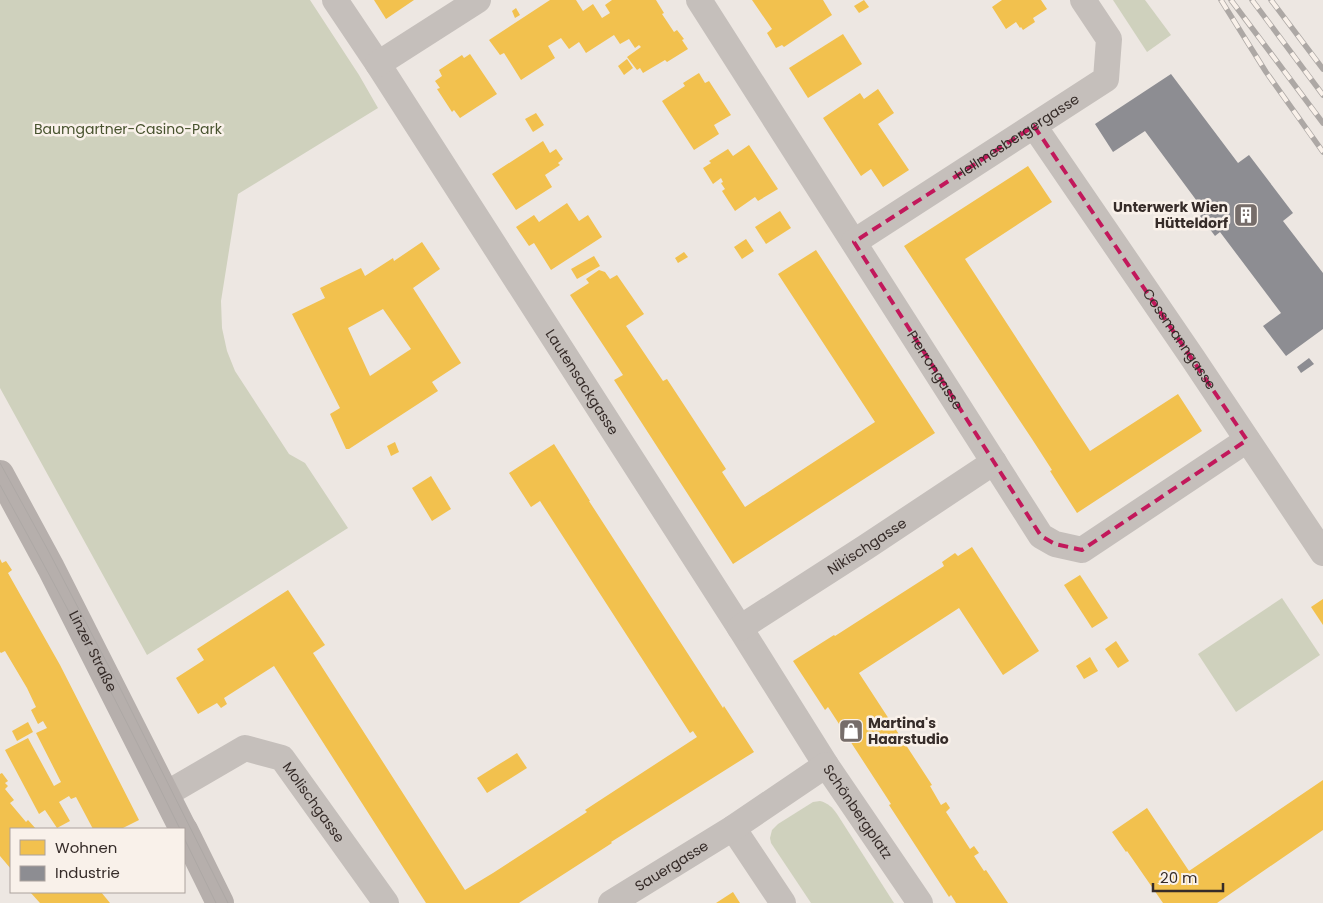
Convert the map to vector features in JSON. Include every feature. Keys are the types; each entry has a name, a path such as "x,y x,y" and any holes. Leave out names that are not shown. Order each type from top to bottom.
{"main road":[{"name":"Linzer Straße","path":"0,474 56,576 183,828"},
{"name":"Linzer Straße","path":"185,831 220,903"}],"street":[{"name":"Lautensackgasse","path":"335,0 740,628 826,765"},
{"path":"378,64 478,0"},
{"name":"Pierrongasse","path":"699,0 1041,536 1055,544 1082,550 1247,440"},
{"name":"Hellmesbergergasse","path":"854,242 1106,79 1109,40 1083,0"},
{"name":"Cossmanngasse","path":"1034,126 1192,357 1323,554"},
{"name":"Nikischgasse","path":"740,628 994,462"},
{"name":"Molischgasse","path":"166,794 245,748 282,758 386,903"},
{"name":"Schönbergplatz","path":"733,828 826,765 920,903"},
{"path":"733,828 783,903"},
{"name":"Sauergasse","path":"611,903 733,828"}],"highlighted area":[{"path":"1034,126 1247,440 1082,550 1055,544 1041,536 854,242"}],"green space":[{"name":"Baumgartner-Casino-Park","path":"0,0 310,0 359,75 378,108 238,194 221,301 222,328 227,351 235,371 289,454 305,463 348,528 147,655 0,388"},
{"path":"1113,0 1145,0 1171,35 1147,52"},
{"path":"1282,598 1320,655 1236,712 1198,654"},
{"path":"820,801 830,806 837,814 894,903 811,903 771,843 770,838 772,830 778,824 813,802"}],"building: Wohnen":[{"path":"374,0 414,0 386,19"},
{"path":"550,0 576,0 583,11 593,4 602,18 610,13 605,5 612,0 656,0 664,13 662,14 674,32 677,30 684,39 682,40 688,49 667,62 665,60 643,73 640,68 637,70 627,57 641,47 639,45 635,48 629,39 620,44 614,35 586,53 579,42 569,49 561,38 548,46 555,58 521,80 504,53 500,55 489,40"},
{"path":"752,0 823,0 832,15 784,47 782,45 776,48 767,33 772,29"},
{"path":"864,0 869,7 859,13 854,6"},
{"path":"1002,0 1041,0 1047,9 1033,18 1035,22 1023,30 1016,22 1006,29 992,7"},
{"path":"516,8 520,15 515,18 512,11"},
{"path":"843,34 862,64 808,98 789,68"},
{"path":"470,54 497,94 460,118 454,110 452,112 437,89 440,88 435,81 442,76 439,70 462,55 464,58"},
{"path":"627,59 633,68 624,75 618,66"},
{"path":"699,73 705,83 709,81 731,115 714,125 719,134 694,150 662,101 685,86 683,83"},
{"path":"878,89 894,113 878,124 909,170 883,187 871,169 861,176 823,118 860,93 864,99"},
{"path":"536,113 544,125 533,132 525,119"},
{"path":"543,141 550,153 556,149 563,159 558,163 560,165 545,175 552,187 516,210 492,174"},
{"path":"749,145 778,189 758,201 755,197 735,211 722,191 725,189 721,183 723,182 721,178 713,184 703,168 711,163 709,161 728,149 733,156"},
{"path":"1028,166 1052,202 965,259 1067,416 1090,451 1178,394 1202,431 1077,513 1032,439 904,246"},
{"path":"567,203 579,221 588,215 602,237 551,270 534,243 529,246 516,227 534,215 539,222"},
{"path":"780,211 791,228 766,244 755,227"},
{"path":"746,239 754,251 742,259 734,247"},
{"path":"422,242 440,269 413,288 461,363 432,382 438,391 349,449 346,449 330,414 340,408 292,314 325,298 320,288 361,268 365,276 393,258 394,261","holes":["383,309 411,349 370,376 348,328"]},
{"path":"816,250 935,433 733,564 614,380 623,375 570,295 589,283 586,279 599,270 605,272 610,279 617,275 644,314 626,326 663,381 667,379 726,469 722,472 745,507 875,422 778,274"},
{"path":"684,252 688,257 678,263 675,258"},
{"path":"594,256 600,266 577,279 571,269"},
{"path":"395,442 399,452 391,456 387,446"},
{"path":"554,444 723,708 724,706 754,752 611,842 519,903 426,903 274,666 224,698 227,704 221,708 217,703 198,714 176,678 204,660 197,649 288,590 325,645 313,653 465,890 493,873 697,737 693,731 690,733 540,501 531,507 509,473"},
{"path":"431,476 451,509 432,521 412,488"},
{"path":"972,547 1039,651 1003,675 959,608 859,673 932,785 930,786 941,805 946,802 950,808 946,812 970,849 974,846 979,853 974,856 984,871 986,870 1008,903 956,903 951,895 949,897 828,707 825,710 793,661 944,566 942,562 955,553 958,556"},
{"path":"0,559 2,563 6,561 12,570 8,573 60,665 139,820 123,828 92,828 76,797 71,799 69,796 59,802 70,821 57,828 45,810 39,814 5,750 28,738 54,786 61,782 36,733 47,728 43,721 38,724 31,710 36,707 27,688 5,651 0,652"},
{"path":"1080,575 1108,618 1092,628 1064,585"},
{"path":"1323,599 1323,625 1311,607"},
{"path":"1116,641 1129,661 1118,668 1105,649"},
{"path":"1090,657 1098,671 1084,679 1076,666"},
{"path":"28,722 33,732 17,741 12,731"},
{"path":"517,753 527,768 487,793 477,778"},
{"path":"2,773 8,781 5,783 8,786 5,789 14,800 10,803 26,822 28,820 35,828 10,828 10,868 0,856 0,774"},
{"path":"1323,780 1323,830 1217,903 1163,903 1112,832 1147,808 1189,871"},
{"path":"733,892 740,903 716,903"},
{"path":"31,893 102,893 110,903 40,903"}],"building: Industrie":[{"name":"Unterwerk Wien Hütteldorf","path":"1171,74 1238,163 1249,155 1293,213 1283,221 1323,273 1323,329 1286,356 1263,326 1281,313 1220,232 1215,236 1200,216 1205,212 1145,131 1113,152 1095,124"},
{"path":"1309,358 1314,364 1301,373 1297,367"}],"tram line":[{"path":"0,463 120,688 228,903"},
{"path":"0,485 47,570 180,828"},
{"path":"185,840 216,903"}],"railway":[{"path":"1221,0 1266,72 1323,152"},
{"path":"1231,0 1323,123"},
{"path":"1252,0 1323,95"},
{"path":"1271,0 1323,69"}],"place":[{"name":"Unterwerk Wien Hütteldorf","path":"1246,215"},
{"name":"Martina's Haarstudio","path":"851,731"}]}
